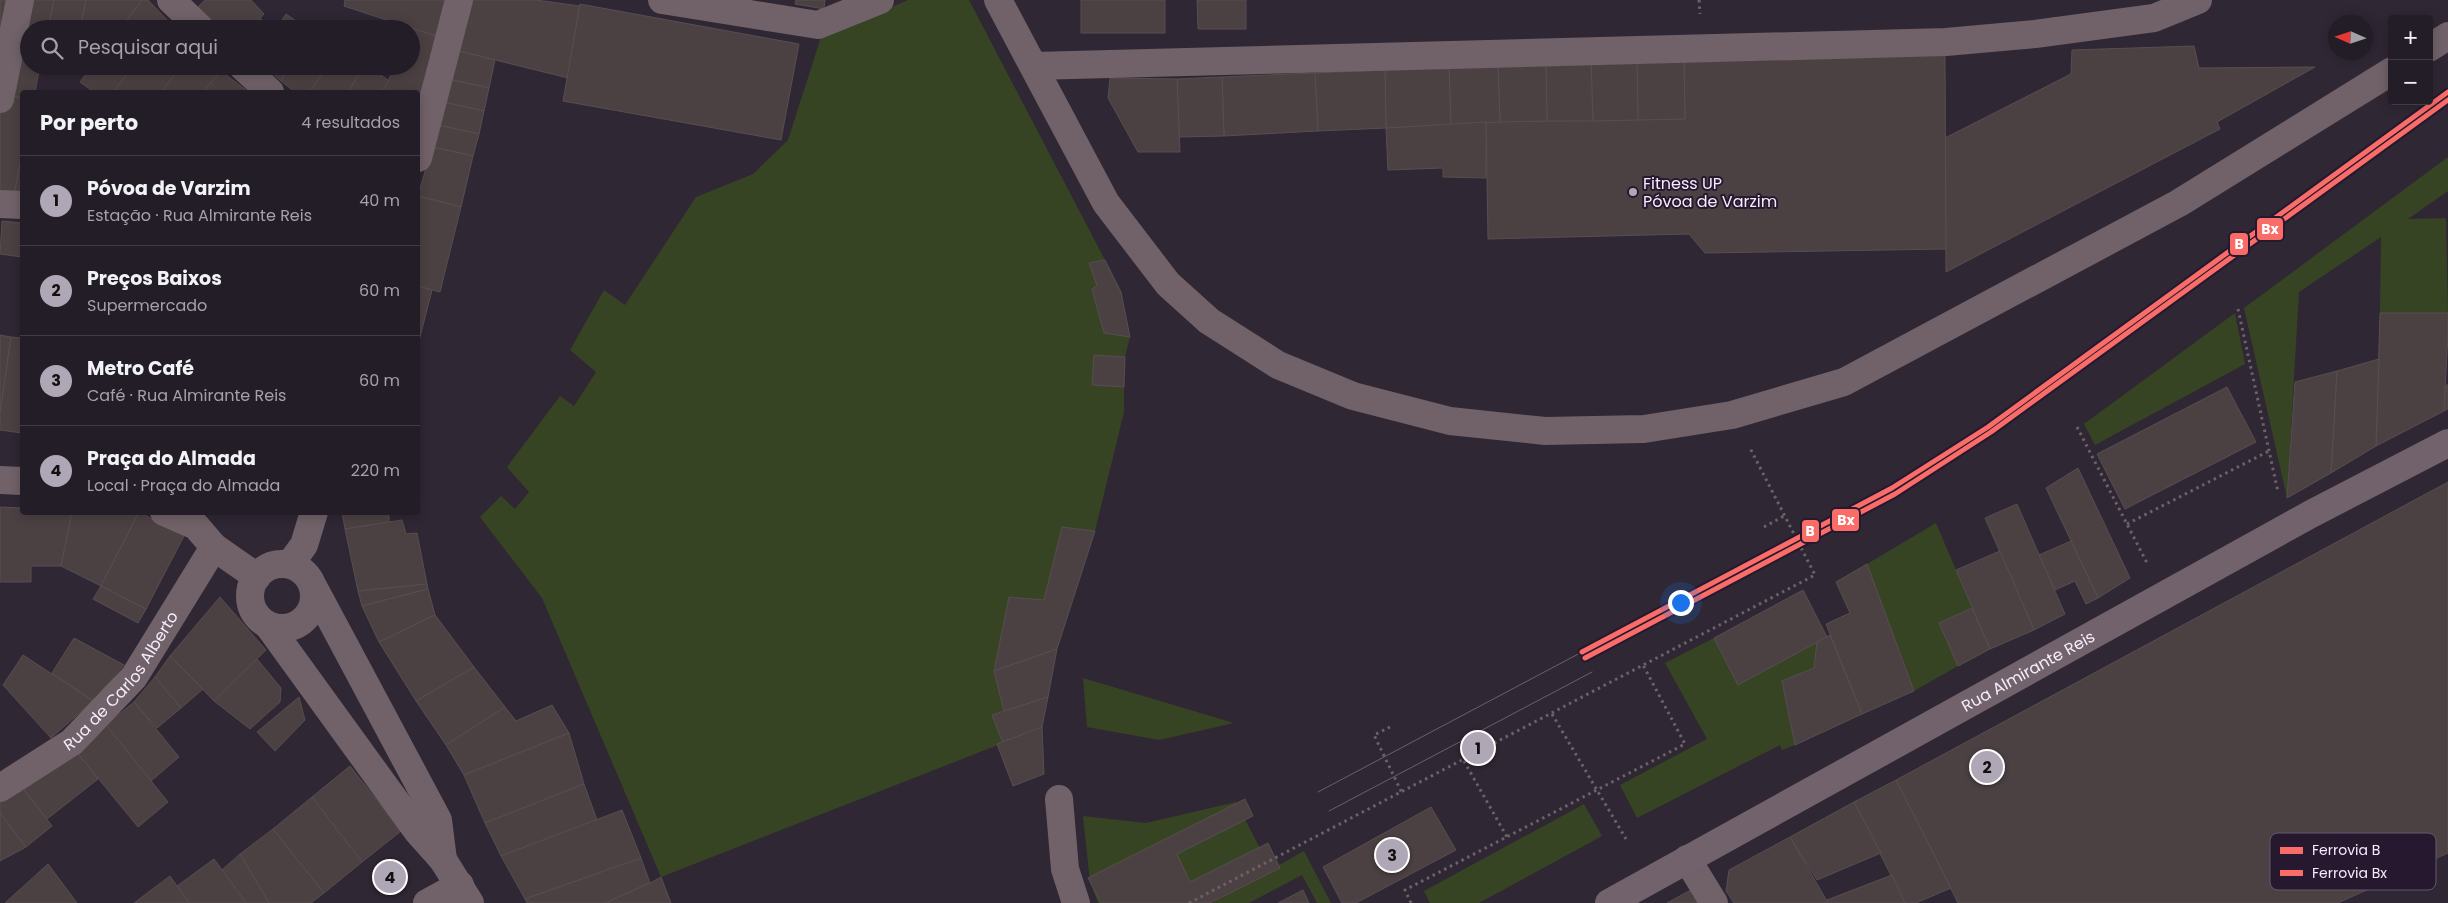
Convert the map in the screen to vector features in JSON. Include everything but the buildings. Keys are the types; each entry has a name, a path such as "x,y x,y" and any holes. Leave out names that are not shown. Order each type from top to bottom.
{"main road":[{"name":"Rua Almirante Reis","path":"1609,903 2311,514 2448,443"}],"street":[{"path":"0,99 20,0"},
{"path":"171,0 192,20"},
{"path":"420,150 459,0"},
{"path":"662,0 818,26 880,0"},
{"path":"998,0 1106,202 1168,284 1209,321 1278,365 1353,396 1450,421 1536,430 1644,429 1732,415 1844,382 2179,203 2388,73"},
{"path":"1034,66 1946,42 2035,34 2154,18 2198,0"},
{"path":"2433,45 2448,36"},
{"path":"252,75 268,90"},
{"path":"0,204 20,205"},
{"path":"0,480 20,481"},
{"path":"171,515 196,526 214,546 257,577"},
{"path":"290,564 304,545 313,515"},
{"name":"Rua de Carlos Alberto","path":"0,788 72,742 134,677 214,546"},
{"path":"427,903 465,894 443,860 418,832 268,625 255,612 251,604 252,585 257,577 272,565 290,564 305,573 314,588 438,820 443,860"},
{"path":"268,625 289,627 299,624 307,617 312,608 315,598 314,588"},
{"path":"1059,799 1065,869 1076,903"},
{"path":"1687,859 1714,903"}],"path":[{"path":"2238,309 2279,498"},
{"path":"1189,903 1464,761 1815,575 1732,415"},
{"path":"2077,427 2147,563"},
{"path":"2127,524 2269,451"},
{"path":"1764,527 1784,516"},
{"path":"1411,903 1405,890 1685,744 1643,665"},
{"path":"1552,714 1626,839"},
{"path":"1390,727 1374,735 1402,793"},
{"path":"1464,761 1507,837"}],"green space":[{"path":"908,0 969,0 1105,260 1089,264 1097,286 1092,289 1104,333 1130,337 1125,357 1094,355 1092,385 1124,387 1124,412 1095,531 1062,527 1044,600 1009,597 994,671 1004,711 992,715 1003,743 661,877 542,598 480,517 501,496 515,509 529,492 507,467 560,396 574,406 596,372 570,350 604,290 625,305 696,197 753,174 788,140 821,37"},
{"path":"2448,157 2448,191 2408,219 2446,218 2448,313 2380,313 2381,237 2299,292 2287,498 2244,308"},
{"path":"2235,313 2245,364 2095,445 2084,424"},
{"path":"1936,523 1972,608 1939,623 1958,666 1914,691 1867,564"},
{"path":"1714,638 1738,685 1817,642 1814,668 1782,681 1795,745 1782,750 1780,745 1637,818 1620,785 1707,739 1665,663"},
{"path":"1083,678 1234,723 1159,740 1087,727"},
{"path":"1236,802 1265,858 1179,903 1098,903 1090,882 1083,816 1146,823"},
{"path":"1584,804 1602,836 1479,903 1430,903 1424,891"},
{"path":"1304,851 1331,903 1317,903 1302,875 1249,903 1212,903"}],"tram line":[{"path":"1318,792 1582,652"},
{"path":"1329,811 1592,672"}],"rail line":[{"name":"B","path":"1582,652 1892,488 1988,427 2448,92"},
{"name":"Bx","path":"1585,658 1895,494 1991,432 2448,100"}],"place":[{"name":"Fitness UP Póvoa de Varzim","path":"1633,192"},
{"name":"Póvoa de Varzim","path":"1478,748"},
{"name":"Preços Baixos","path":"1987,767"},
{"name":"Metro Café","path":"1392,855"},
{"name":"Praça do Almada","path":"390,877"}]}
